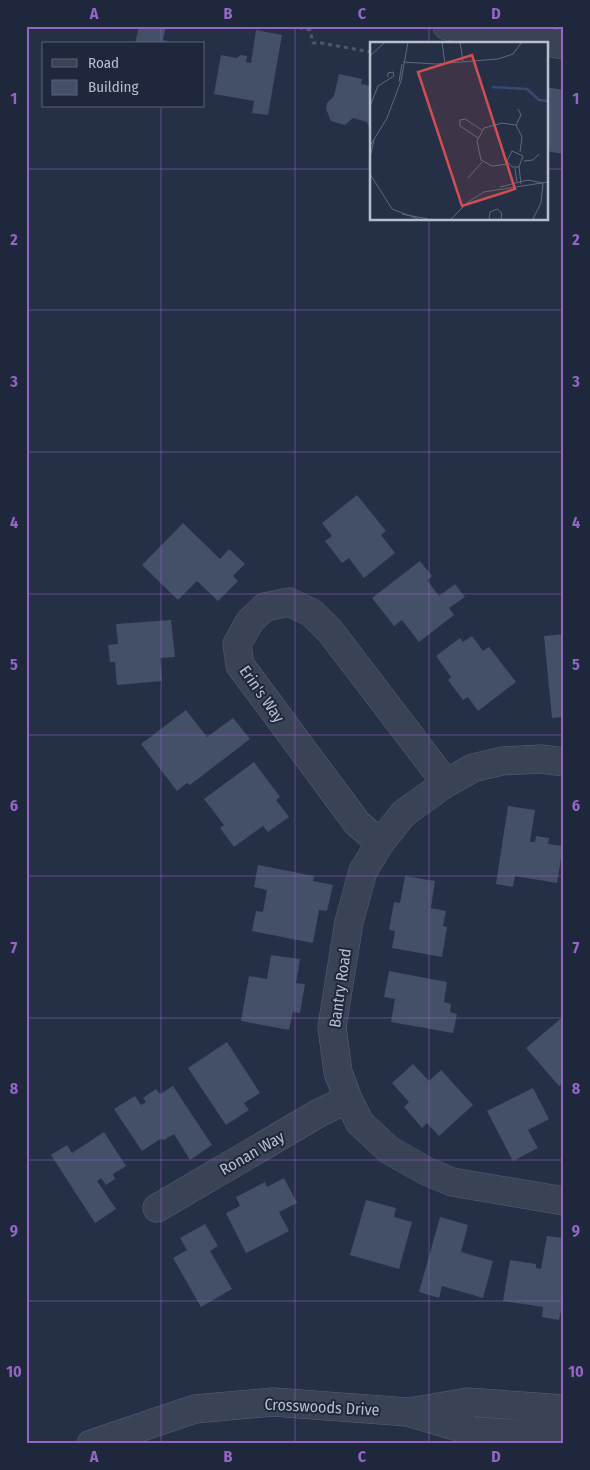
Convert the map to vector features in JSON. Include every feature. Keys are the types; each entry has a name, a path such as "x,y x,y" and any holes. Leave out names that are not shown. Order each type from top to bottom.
{"street":[{"path":"447,26 483,29 564,45"},
{"name":"Erin's Way","path":"380,843 357,823 240,665 237,644 250,621 265,607 289,602 312,613 330,631 446,783"},
{"name":"Bantry Road","path":"564,762 541,759 502,761 473,768 446,783 404,813 380,843 363,871 350,922 332,1027 338,1072 348,1099 360,1123 389,1150 426,1171 452,1182 564,1201"},
{"name":"Ronan Way","path":"157,1208 319,1113 348,1099"},
{"name":"Crosswoods Drive","path":"91,1444 195,1409 273,1402 408,1412 472,1430 564,1437"},
{"name":"Crosswoods Drive","path":"408,1412 468,1402 564,1409"}],"path":[{"path":"291,26 310,30 314,43 370,52"}],"building":[{"path":"139,26 166,26 163,40 168,42 135,42"},
{"path":"256,30 282,35 268,115 252,113 254,101 214,94 221,55 237,58 240,55 247,56 246,62 251,63"},
{"path":"339,74 362,79 361,84 370,86 370,130 367,122 353,118 345,125 331,121 326,109 327,103 334,96"},
{"path":"548,87 564,90 564,154 548,151"},
{"path":"357,495 386,531 381,535 395,553 364,578 349,558 342,563 325,541 332,536 322,523"},
{"path":"183,523 220,559 229,549 245,564 233,576 238,581 218,601 197,581 178,600 142,565"},
{"path":"420,561 432,576 427,580 439,596 455,584 465,597 449,608 454,615 419,642 402,620 394,626 372,598"},
{"path":"171,620 175,657 160,658 162,681 117,685 115,662 110,662 108,645 118,644 116,624"},
{"path":"564,634 564,717 552,718 544,636"},
{"path":"472,636 483,651 489,647 516,682 478,711 468,697 463,700 448,680 451,677 436,656 460,638 463,642"},
{"path":"186,710 207,737 233,718 250,739 190,785 187,783 177,791 141,744"},
{"path":"254,762 280,797 276,800 289,817 268,832 263,826 234,847 220,828 224,825 204,799"},
{"path":"508,806 535,810 530,842 535,842 536,836 549,838 548,844 563,846 557,883 515,876 513,887 496,884"},
{"path":"258,865 314,876 313,881 333,885 327,911 319,910 313,943 252,931 256,911 263,912 267,890 254,887"},
{"path":"405,876 435,881 431,908 446,911 443,926 447,927 442,957 392,948 395,931 389,930 394,902 400,903"},
{"path":"271,955 300,959 296,983 305,984 300,1013 293,1012 289,1030 241,1021 249,976 267,979"},
{"path":"389,971 447,982 444,1002 451,1004 450,1012 457,1014 453,1033 391,1022 395,999 384,997"},
{"path":"564,1016 564,1082 559,1086 526,1048"},
{"path":"227,1042 260,1093 244,1103 249,1110 226,1125 188,1068"},
{"path":"413,1064 429,1081 441,1070 473,1105 439,1136 427,1123 422,1128 404,1107 409,1102 392,1083"},
{"path":"173,1086 212,1145 190,1160 174,1134 164,1140 160,1139 142,1151 114,1109 135,1096 141,1105 146,1102 143,1098 156,1089 160,1094"},
{"path":"533,1088 549,1119 528,1130 538,1148 513,1161 487,1111"},
{"path":"104,1132 126,1166 113,1174 115,1179 106,1185 101,1178 97,1181 116,1209 95,1223 51,1155 67,1145 72,1153"},
{"path":"284,1178 297,1203 279,1212 289,1231 246,1253 226,1213 240,1206 236,1197 265,1182 267,1187"},
{"path":"366,1200 396,1208 394,1217 412,1222 399,1269 350,1255"},
{"path":"440,1217 468,1225 461,1252 493,1261 483,1298 442,1286 439,1298 419,1292"},
{"path":"205,1224 218,1246 210,1251 232,1289 201,1307 173,1258 187,1250 180,1238"},
{"path":"547,1236 564,1238 564,1297 559,1320 542,1317 543,1307 503,1301 510,1260 536,1264 536,1268 541,1269"}]}
